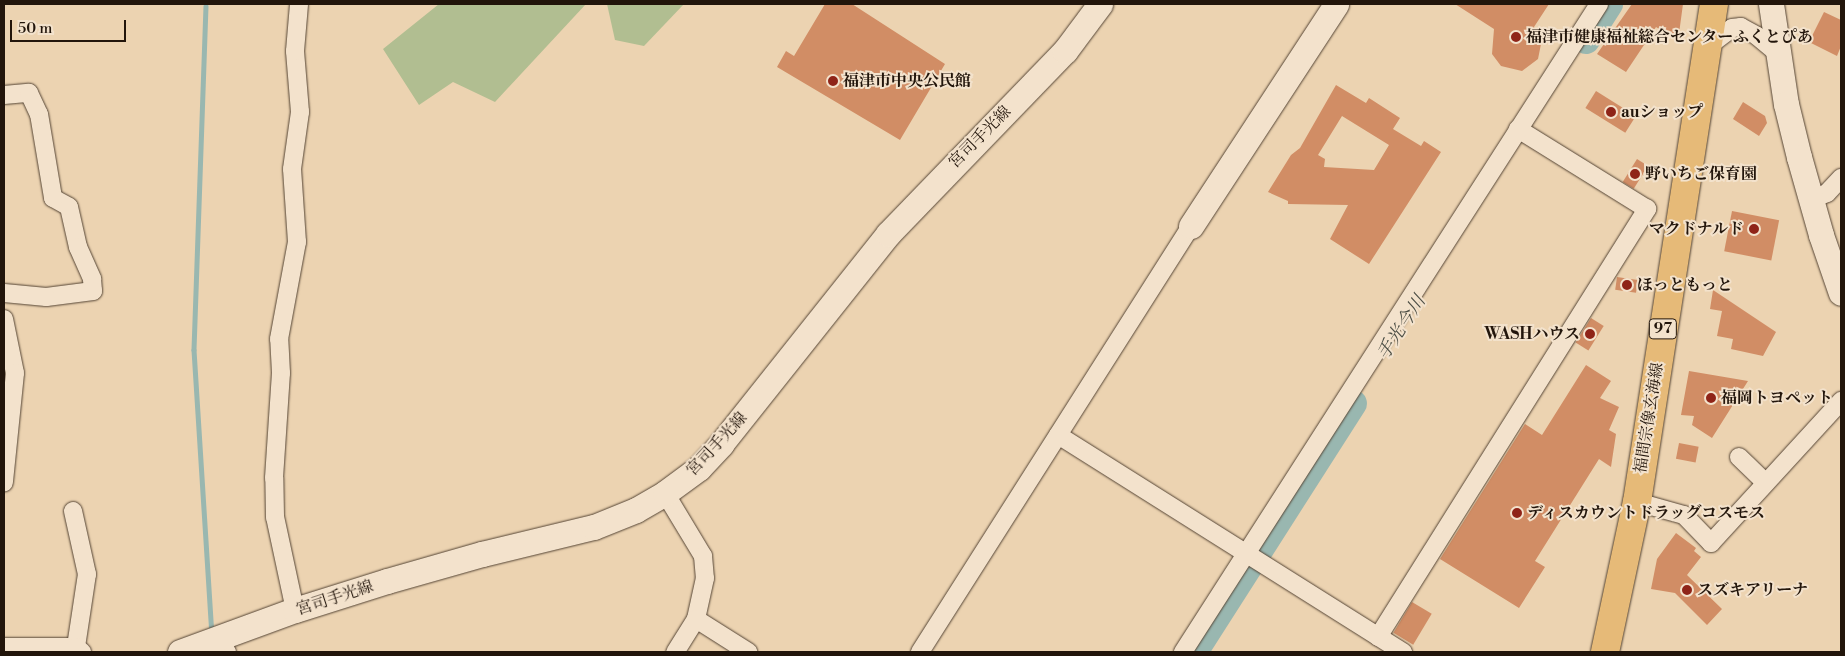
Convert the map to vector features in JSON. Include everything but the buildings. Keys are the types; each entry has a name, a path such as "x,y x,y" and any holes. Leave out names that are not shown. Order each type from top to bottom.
{"main road":[{"name":"宮司手光線","path":"180,652 218,647 295,610 482,554 594,527 636,510 665,493 698,468 721,444 888,234 949,167 1064,51 1100,4"},
{"name":"福間宗像玄海線","path":"1606,652 1636,502 1714,4"},
{"path":"1771,4 1778,53 1810,200 1841,293"},
{"path":"1191,226 1330,6"}],"street":[{"path":"295,610 275,517 274,478 281,373 279,339 297,242 292,169 300,112 295,51 299,4"},
{"path":"1184,652 1252,557 1524,132 1599,4"},
{"path":"1707,47 1732,28 1741,27 1757,36 1778,53"},
{"path":"4,95 30,93 39,114 53,198 69,206 78,247 92,279 92,291 46,297 4,293"},
{"path":"1378,636 1647,209 1524,132"},
{"path":"1810,200 1827,193 1841,178"},
{"path":"920,652 1191,226"},
{"path":"4,319 15,373 4,482"},
{"path":"1636,502 1684,515 1711,543 1841,401"},
{"path":"1058,435 1402,652"},
{"path":"1739,457 1766,483"},
{"path":"665,493 703,556 705,578 696,619 675,652"},
{"path":"4,647 79,650 87,574 73,511"},
{"path":"696,619 748,652"}],"green space":[{"path":"439,4 586,4 495,102 453,82 419,105 383,49"},
{"path":"607,4 684,4 644,46 615,40"}],"waterway":[{"name":"手光今川","path":"1586,40 1609,4"},
{"path":"206,6 194,350 212,633"},
{"name":"手光今川","path":"1194,652 1353,403"}],"place":[{"name":"福津市健康福祉総合センターふくとぴあ","path":"1516,37"},
{"name":"福津市中央公民館","path":"833,81"},
{"name":"auショップ","path":"1611,112"},
{"name":"野いちご保育園","path":"1635,174"},
{"name":"マクドナルド","path":"1754,229"},
{"name":"ほっともっと","path":"1627,285"},
{"name":"WASHハウス","path":"1590,334"},
{"name":"福岡トヨペット","path":"1711,398"},
{"name":"ディスカウントドラッグコスモス","path":"1517,513"},
{"name":"スズキアリーナ","path":"1687,590"}]}
